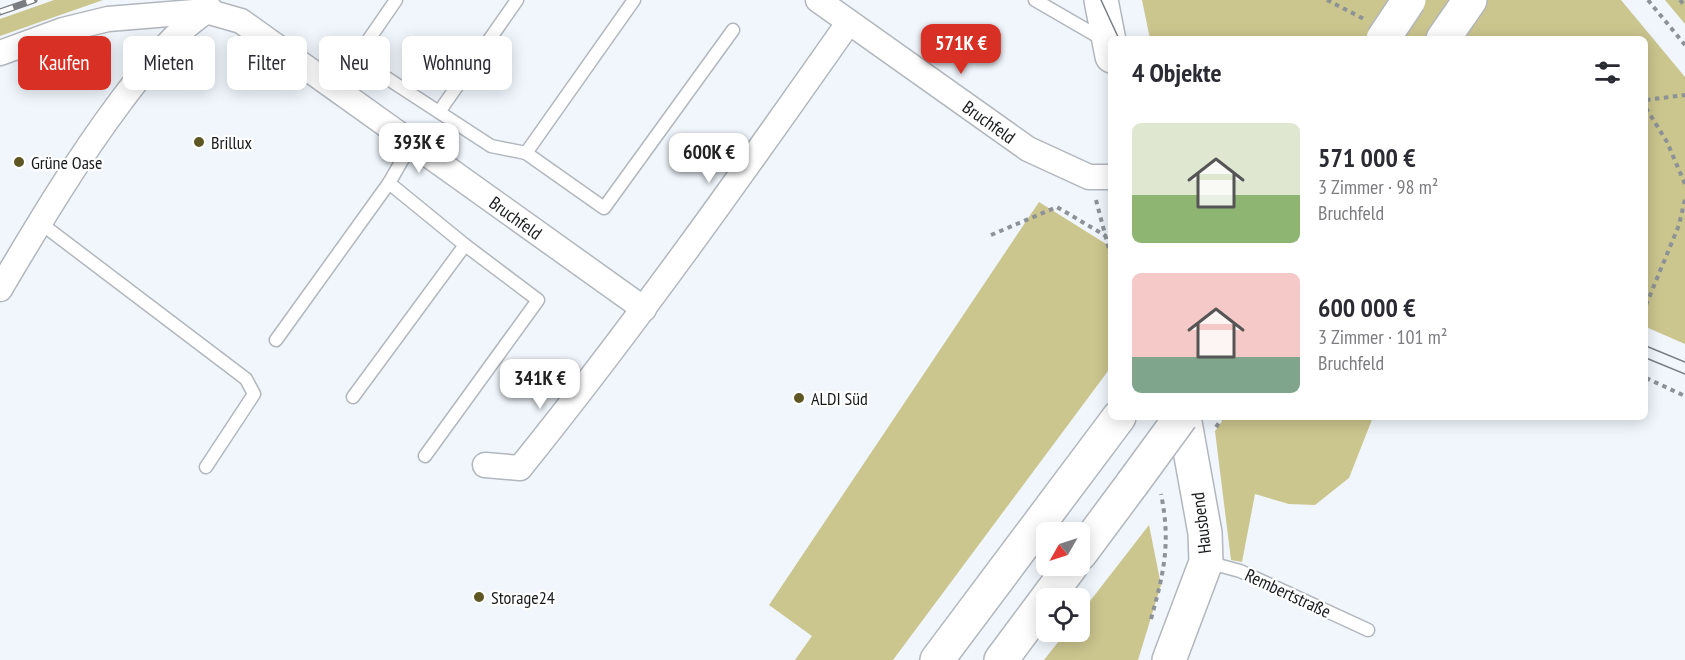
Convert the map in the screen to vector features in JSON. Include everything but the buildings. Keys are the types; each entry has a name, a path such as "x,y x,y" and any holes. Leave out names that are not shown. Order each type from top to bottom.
{"main road":[{"path":"1101,0 1108,39"},
{"path":"1385,36 1409,0"},
{"path":"1445,36 1470,0"},
{"path":"938,660 1118,420"},
{"path":"1090,544 1146,488 1181,420"},
{"name":"Hausbend","path":"1169,660 1206,562 1205,533 1184,420"},
{"path":"1001,660 1064,576"}],"street":[{"name":"Bruchfeld","path":"818,0 1028,149 1100,177"},
{"name":"Bruchfeld","path":"215,5 319,77"},
{"path":"0,53 63,30 108,20 215,5"},
{"path":"0,290 39,222 92,141 132,86 161,51 215,5"},
{"path":"485,465 520,468 600,369 849,22"},
{"name":"Bruchfeld","path":"338,90 644,309"}],"lane":[{"path":"371,36 396,0"},
{"path":"439,112 517,0"},
{"path":"526,153 634,0"},
{"path":"1035,0 1108,49"},
{"path":"390,80 490,147 526,153 604,208 734,30"},
{"path":"276,339 389,183 412,143"},
{"path":"389,183 465,245 538,300 425,456"},
{"path":"39,222 246,379 254,394 206,466"},
{"path":"353,397 465,245"},
{"name":"Rembertstraße","path":"1206,562 1240,571 1368,630"}],"path":[{"path":"1648,0 1685,45"},
{"path":"1680,0 1685,6"},
{"path":"1648,100 1685,95"},
{"path":"1648,111 1667,142 1685,184"},
{"path":"1100,177 1108,244"},
{"path":"1648,300 1679,225 1685,199"},
{"path":"991,235 1057,207 1106,236"},
{"path":"1648,379 1685,396"},
{"path":"1146,488 1167,525 1164,573 1149,627"}],"shaded area":[{"path":"54,0 103,0 0,36 0,19"},
{"path":"1142,0 1621,0 1685,77 1685,344 1648,328 1648,36 1149,36"},
{"path":"1665,0 1685,0 1685,24"},
{"path":"1039,202 1108,245 1108,371 893,660 795,660 812,636 769,605"},
{"path":"1223,420 1372,420 1349,478 1315,505 1289,504 1255,494 1242,562 1231,560 1215,431"},
{"path":"1149,525 1161,585 1138,660 1044,660 1058,642 1090,642 1090,601"}],"tram line":[{"path":"1101,0 1118,36"},
{"path":"1648,347 1685,362"},
{"path":"1648,359 1685,374"}],"railway":[{"path":"0,12 34,0"}],"place":[{"name":"Brillux","path":"199,142"},
{"name":"Grüne Oase","path":"19,162"},
{"name":"ALDI Süd","path":"799,398"},
{"name":"Storage24","path":"479,597"}]}
